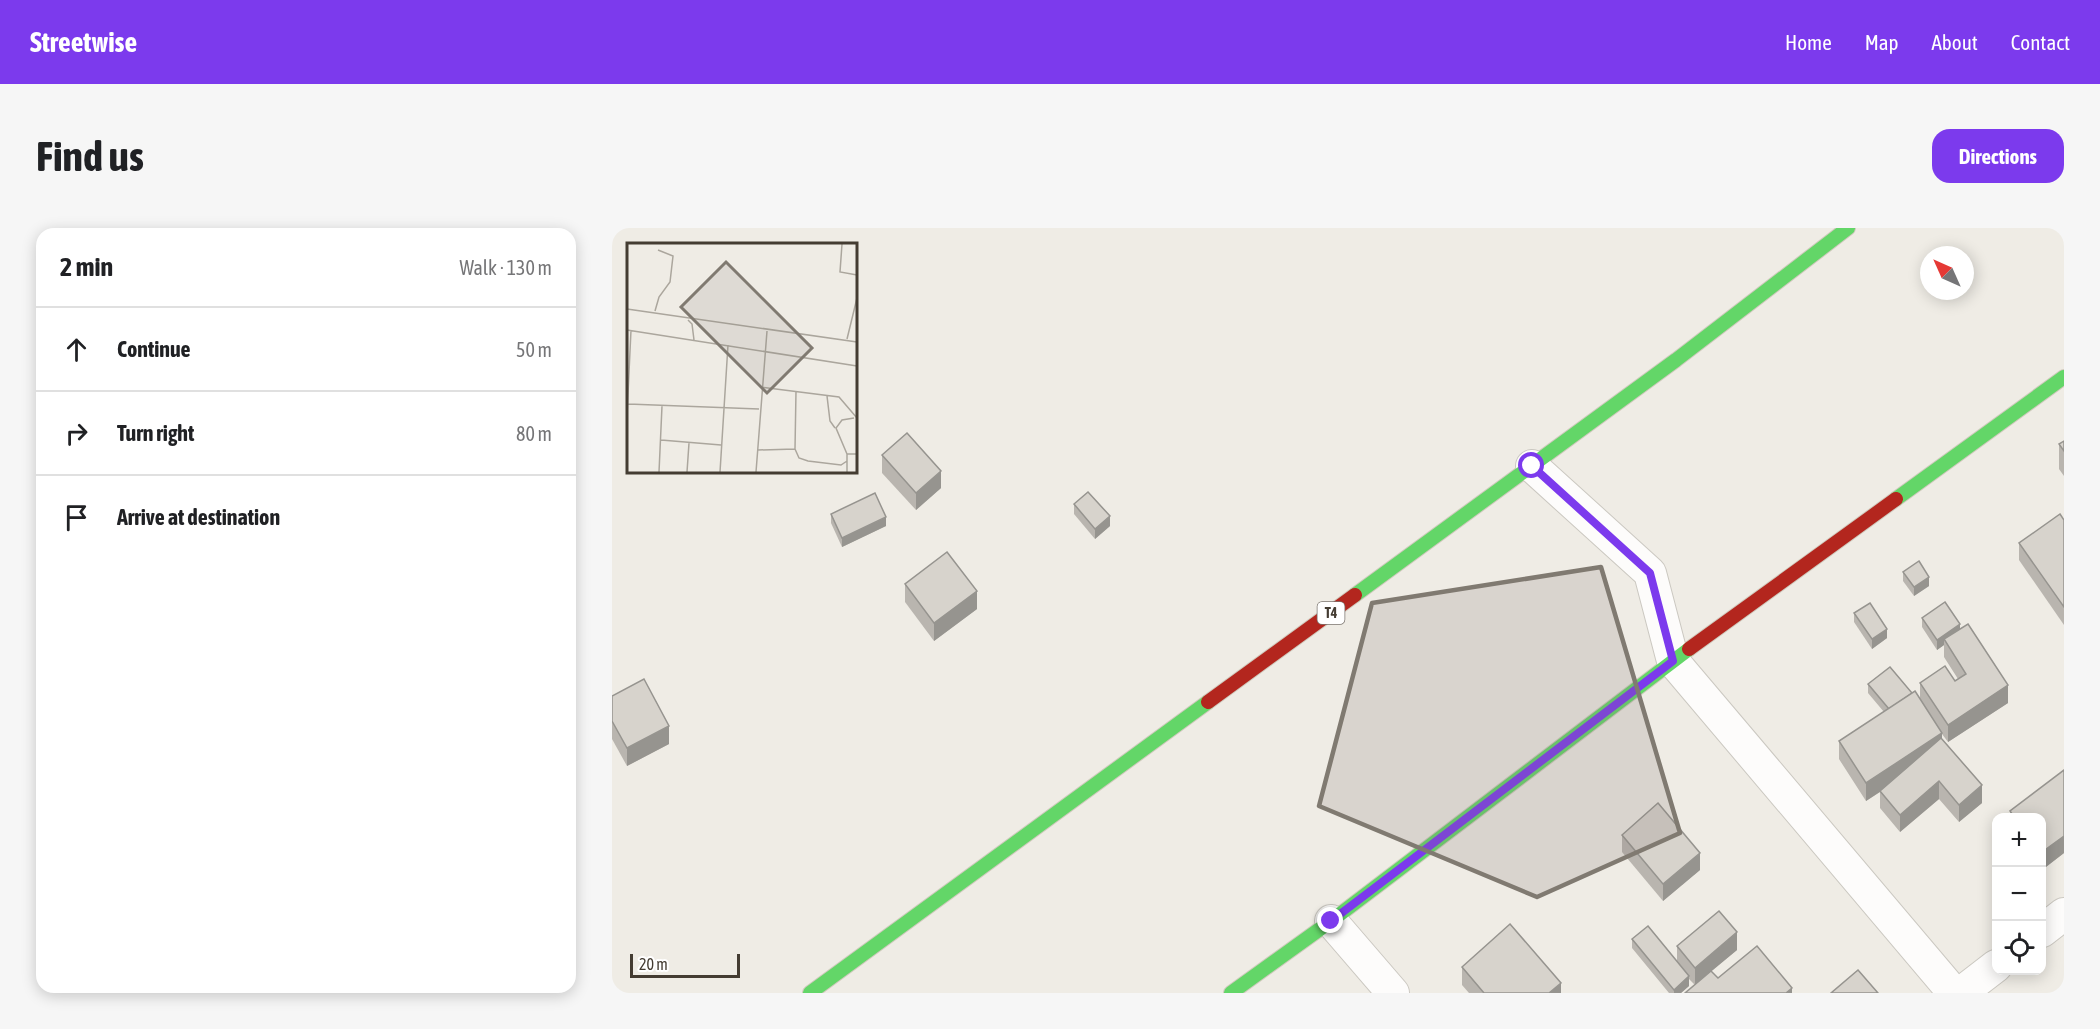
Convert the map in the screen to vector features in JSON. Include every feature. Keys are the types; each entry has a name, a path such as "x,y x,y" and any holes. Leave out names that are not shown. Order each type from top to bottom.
{"main road":[{"name":"T4","path":"810,993 1677,360 1848,228"},
{"path":"1231,993 1331,921 1673,661 2064,377"}],"street":[{"path":"1532,466 1650,573 1673,661 1954,993"},
{"path":"2046,928 2064,914"},
{"path":"1331,921 1393,993"},
{"path":"1961,993 1992,969"}],"highlighted area":[{"path":"1601,567 1680,833 1537,897 1319,806 1372,603"}],"building":[{"path":"907,433 941,471 916,493 882,455"},
{"path":"2064,441 2064,451 2059,444"},
{"path":"1088,492 1110,516 1095,529 1074,504"},
{"path":"875,493 886,517 842,538 831,514"},
{"path":"2060,514 2064,520 2064,607 2019,543"},
{"path":"947,552 977,591 934,623 905,584"},
{"path":"1919,561 1929,577 1914,587 1903,572"},
{"path":"1945,602 1960,624 1937,640 1922,618"},
{"path":"1870,603 1887,629 1872,639 1854,613"},
{"path":"1968,624 2008,685 1948,725 1920,683 1945,666 1955,681 1966,674 1944,639"},
{"path":"1890,667 1912,693 1889,709 1868,684"},
{"path":"644,679 669,726 627,748 612,721 612,696"},
{"path":"1915,691 1942,733 1866,783 1839,741"},
{"path":"1941,738 1982,785 1959,805 1939,781 1900,815 1880,791"},
{"path":"2064,770 2064,836 2046,849 2046,813 2011,813 2010,811"},
{"path":"1658,803 1700,853 1663,884 1622,835"},
{"path":"1719,911 1737,932 1695,968 1677,946"},
{"path":"1510,924 1561,983 1549,993 1484,993 1462,967"},
{"path":"1648,926 1689,976 1674,990 1632,939"},
{"path":"1757,946 1792,988 1786,993 1685,993 1711,971 1718,978"},
{"path":"1858,970 1878,993 1831,993"}],"traffic: fast":[{"path":"1355,595 1676,360 1848,228"},
{"path":"1896,499 2064,377"},
{"path":"1231,993 1331,921 1689,649"},
{"path":"810,993 1208,702"}],"traffic: jam":[{"path":"1689,649 1896,499"},
{"path":"1208,702 1355,595"}],"route":[{"path":"1331,921 1673,661 1650,573 1532,466"}]}
